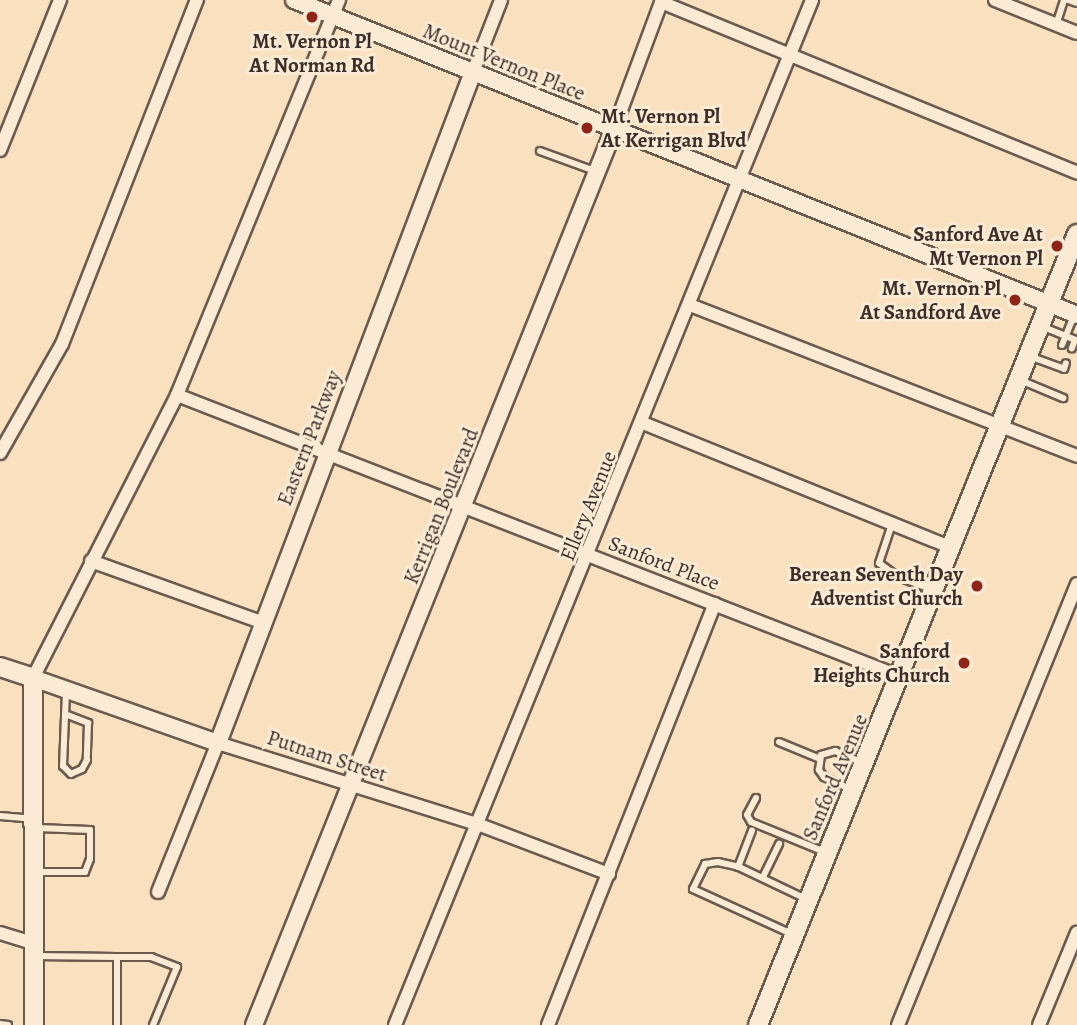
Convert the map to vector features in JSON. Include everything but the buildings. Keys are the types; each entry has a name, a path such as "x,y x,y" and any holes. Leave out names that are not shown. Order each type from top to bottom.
{"main road":[{"name":"Sanford Avenue","path":"758,1025 901,677 950,547 1077,233"},
{"path":"0,667 33,678 31,872 34,1025"}],"street":[{"path":"0,150 60,0"},
{"path":"0,453 62,344 197,0"},
{"name":"Mount Vernon Place","path":"294,0 1076,315"},
{"path":"33,678 177,395 339,0"},
{"name":"Eastern Parkway","path":"158,892 218,743 261,621 501,0"},
{"name":"Ellery Avenue","path":"395,1025 480,825 812,0"},
{"path":"995,0 1077,33"},
{"path":"662,1 1077,173"},
{"name":"Kerrigan Boulevard","path":"254,1025 352,787 614,129 662,1"},
{"path":"690,305 1077,456"},
{"name":"Sanford Place","path":"177,395 327,451 901,677"},
{"path":"643,423 950,547"},
{"path":"91,561 261,621"},
{"path":"898,1025 1077,584"},
{"path":"548,1025 715,604"},
{"name":"Putnam Street","path":"33,678 218,743 480,825 609,874"},
{"path":"0,933 32,950"},
{"path":"1040,1025 1077,933"}],"lane":[{"path":"1056,25 1066,0 1077,3"},
{"path":"540,151 597,172"},
{"path":"1062,345 1076,315"},
{"path":"1040,326 1075,340 1072,348"},
{"path":"1054,341 1057,332"},
{"path":"1027,356 1056,362 1064,369 1066,363"},
{"path":"1018,379 1063,398"},
{"path":"892,524 879,563 898,577 933,590"},
{"path":"65,714 88,723 87,760 82,769 71,774 63,766 65,714 66,690"},
{"path":"779,742 820,759"},
{"path":"820,759 828,750 865,764"},
{"path":"820,759 824,777 855,791"},
{"path":"756,798 747,816 751,822 827,853"},
{"path":"0,816 90,830 90,859 85,872 31,872"},
{"path":"738,867 752,831"},
{"path":"763,877 779,844"},
{"path":"794,935 693,889 705,864 738,867 808,900"},
{"path":"32,950 151,957 177,967 153,1025"},
{"path":"117,957 117,1025"},
{"path":"0,1024 8,1025"}],"place":[{"name":"Mt. Vernon Pl At Norman Rd","path":"312,17"},
{"name":"Mt. Vernon Pl At Kerrigan Blvd","path":"587,128"},
{"name":"Sanford Ave At Mt Vernon Pl","path":"1057,246"},
{"name":"Mt. Vernon Pl At Sandford Ave","path":"1015,300"},
{"name":"Berean Seventh Day Adventist Church","path":"977,586"},
{"name":"Sanford Heights Church","path":"964,663"}]}
